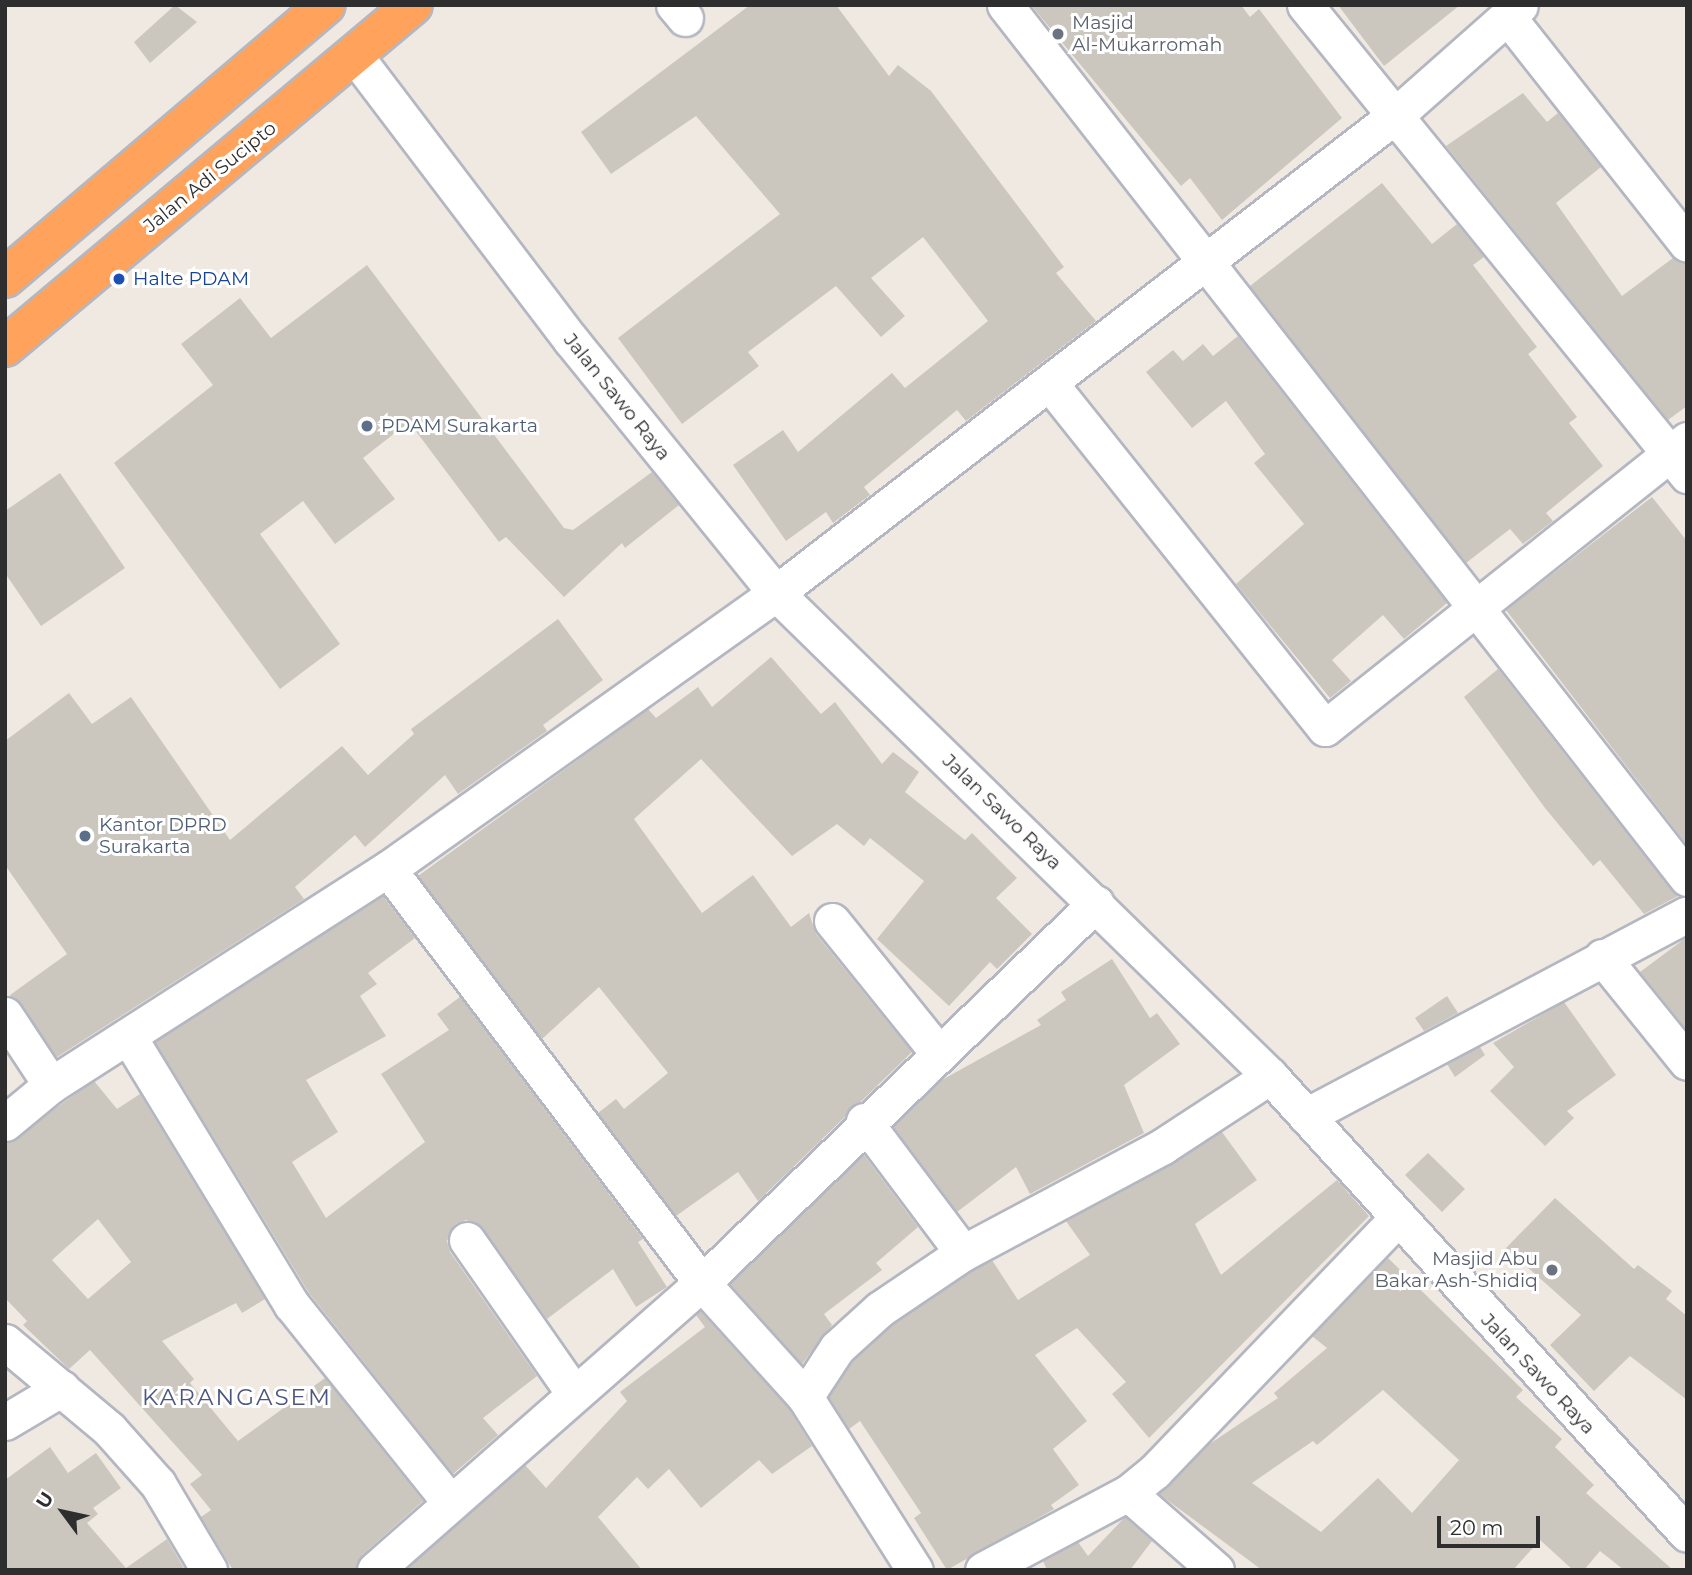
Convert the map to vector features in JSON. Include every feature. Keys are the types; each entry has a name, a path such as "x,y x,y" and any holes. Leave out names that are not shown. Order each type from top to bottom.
{"highway":[{"name":"Jalan Adi Sucipto","path":"5,347 356,57 413,5"},
{"path":"5,278 310,10"}],"street":[{"path":"1005,5 1480,606 1687,878"},
{"path":"1051,385 1325,728 1480,606 1681,456 1305,5"},
{"path":"5,1123 51,1084 130,1039 388,869 776,593 1051,385 1397,114 1513,11 1687,244"},
{"name":"Jalan Sawo Raya","path":"356,57 571,340 776,593 1270,1076 1396,1220 1687,1534"},
{"path":"388,869 702,1283 805,1397 915,1570"},
{"path":"375,1570 573,1392 702,1283 864,1121 1096,903"},
{"path":"1306,1116 1687,914"},
{"path":"832,921 937,1051"},
{"path":"1602,957 1687,1062"},
{"path":"5,1015 51,1084"},
{"path":"130,1039 292,1305 449,1501"},
{"path":"805,1397 856,1331 963,1252 1163,1146 1270,1076"},
{"path":"864,1121 963,1252"},
{"path":"983,1570 1128,1493 1396,1220"},
{"path":"467,1240 573,1392"},
{"path":"5,1342 62,1388 158,1484 209,1570"},
{"path":"5,1422 62,1388"},
{"path":"1128,1493 1216,1570"}],"building":[{"path":"175,5 197,22 150,63 134,42"},
{"path":"750,5 836,5 889,76 898,65 931,91 1064,267 1056,273 1096,321 966,421 957,410 864,487 870,495 833,523 826,512 786,541 733,465 783,430 798,452 892,373 905,388 988,321 923,237 871,278 905,316 881,337 836,286 748,352 759,366 682,424 618,338 780,214 696,116 611,174 581,132"},
{"path":"1031,5 1241,5 1250,17 1259,9 1342,118 1222,220 1190,178 1181,186"},
{"path":"1338,5 1460,5 1384,66"},
{"path":"1523,93 1547,122 1558,113 1601,167 1556,203 1622,296 1673,258 1687,264 1687,406 1668,420 1446,146"},
{"path":"1382,183 1432,244 1457,224 1484,257 1473,265 1537,347 1528,354 1577,417 1569,423 1603,466 1546,513 1553,521 1523,544 1510,529 1466,563 1250,286"},
{"path":"367,265 564,528 573,530 652,472 679,505 625,548 622,543 564,597 506,537 499,542 409,422 363,458 395,499 335,544 303,501 260,534 340,644 280,689 114,463 213,385 181,344 240,298 271,338"},
{"path":"1238,336 1447,603 1404,639 1383,615 1332,660 1351,681 1330,698 1236,584 1304,524 1254,463 1265,454 1226,401 1192,428 1146,372 1173,350 1183,361 1203,344 1213,356"},
{"path":"60,473 125,568 41,626 5,573 5,511"},
{"path":"1652,497 1687,541 1687,845 1506,610"},
{"path":"558,619 603,680 543,725 547,731 458,794 445,775 365,847 355,835 295,887 304,899 57,1057 10,995 67,954 5,865 5,741 69,693 92,724 131,697 230,840 342,746 368,775 414,734 411,729"},
{"path":"771,657 821,714 835,702 882,764 893,752 919,772 905,792 965,840 972,833 1017,878 996,898 1032,934 997,969 990,962 949,1006 877,939 924,881 870,838 864,846 837,824 792,856 701,759 634,819 702,913 753,875 791,927 809,913 816,934 912,1052 758,1201 738,1172 676,1216 598,1113 616,1099 624,1109 668,1073 599,987 542,1039 418,876 648,709 656,718 698,687 712,707"},
{"path":"1498,669 1678,896 1644,914 1600,860 1593,866 1545,808 1464,697"},
{"path":"383,896 415,938 368,973 377,984 360,996 386,1036 306,1080 338,1132 292,1162 326,1218 425,1142 381,1074 449,1030 437,1014 460,997 643,1239 638,1242 667,1287 636,1307 613,1269 547,1319 483,1228 466,1220 455,1224 447,1241 450,1252 537,1376 483,1418 498,1435 453,1474 309,1293 155,1042"},
{"path":"1687,937 1687,1030 1640,972"},
{"path":"1112,959 1150,1018 1157,1013 1180,1044 1124,1085 1144,1133 1030,1194 1016,1167 957,1212 893,1126 940,1081 1041,1025 1037,1020 1066,1000 1061,992"},
{"path":"1447,996 1458,1013 1424,1031 1415,1018"},
{"path":"1564,1002 1616,1075 1567,1111 1574,1118 1545,1146 1490,1091 1514,1067 1493,1043"},
{"path":"1480,1047 1485,1055 1455,1077 1447,1064"},
{"path":"94,1081 117,1109 140,1094 265,1299 242,1313 236,1303 162,1341 194,1379 190,1383 238,1441 325,1378 423,1501 362,1555 355,1570 233,1570 201,1517 211,1510 190,1484 202,1475 90,1350 69,1369 23,1325 27,1321 5,1298 5,1144","holes":["98,1219 131,1262 88,1299 52,1260"]},
{"path":"1222,1132 1257,1180 1195,1224 1221,1275 1337,1180 1369,1216 1149,1438 1112,1394 1126,1382 1077,1328 1035,1355 1087,1421 1053,1449 1079,1485 1051,1505 1054,1509 947,1570 914,1518 921,1513 860,1421 849,1429 829,1397 852,1361 892,1325 973,1270 992,1260 1018,1300 1090,1255 1066,1221"},
{"path":"1428,1153 1465,1189 1442,1212 1405,1175"},
{"path":"864,1155 918,1227 876,1263 882,1270 824,1314 832,1325 802,1364 730,1284"},
{"path":"1555,1198 1634,1269 1638,1265 1672,1291 1666,1299 1687,1316 1687,1400 1630,1356 1594,1391 1550,1345 1581,1315 1506,1248"},
{"path":"1388,1258 1523,1390 1516,1397 1562,1439 1555,1447 1594,1485 1586,1493 1673,1570 1624,1570 1600,1551 1584,1570 1573,1570 1540,1540 1513,1570 1262,1570 1159,1494 1208,1445 1278,1398 1274,1393 1327,1348 1312,1336","holes":["1383,1390 1459,1460 1412,1513 1378,1478 1321,1532 1252,1483 1313,1441 1317,1445"]},
{"path":"700,1311 789,1409 812,1446 772,1474 759,1460 701,1508 669,1469 648,1489 637,1477 598,1517 642,1570 406,1570 525,1465 546,1488 627,1401 620,1392 705,1327 696,1315"},
{"path":"50,1447 68,1473 96,1453 121,1488 93,1508 98,1514 87,1523 126,1568 167,1539 185,1570 5,1570 5,1480"},
{"path":"1125,1517 1152,1541 1130,1570 1047,1570 1043,1561 1078,1542 1088,1556"}],"place":[{"name":"Masjid Al-Mukarromah","path":"1058,34"},
{"name":"Halte PDAM","path":"119,279"},
{"name":"PDAM Surakarta","path":"367,426"},
{"name":"Kantor DPRD Surakarta","path":"85,836"},
{"name":"Masjid Abu Bakar Ash-Shidiq","path":"1552,1270"}],"district":[{"name":"KARANGASEM","path":"237,1397"}]}
